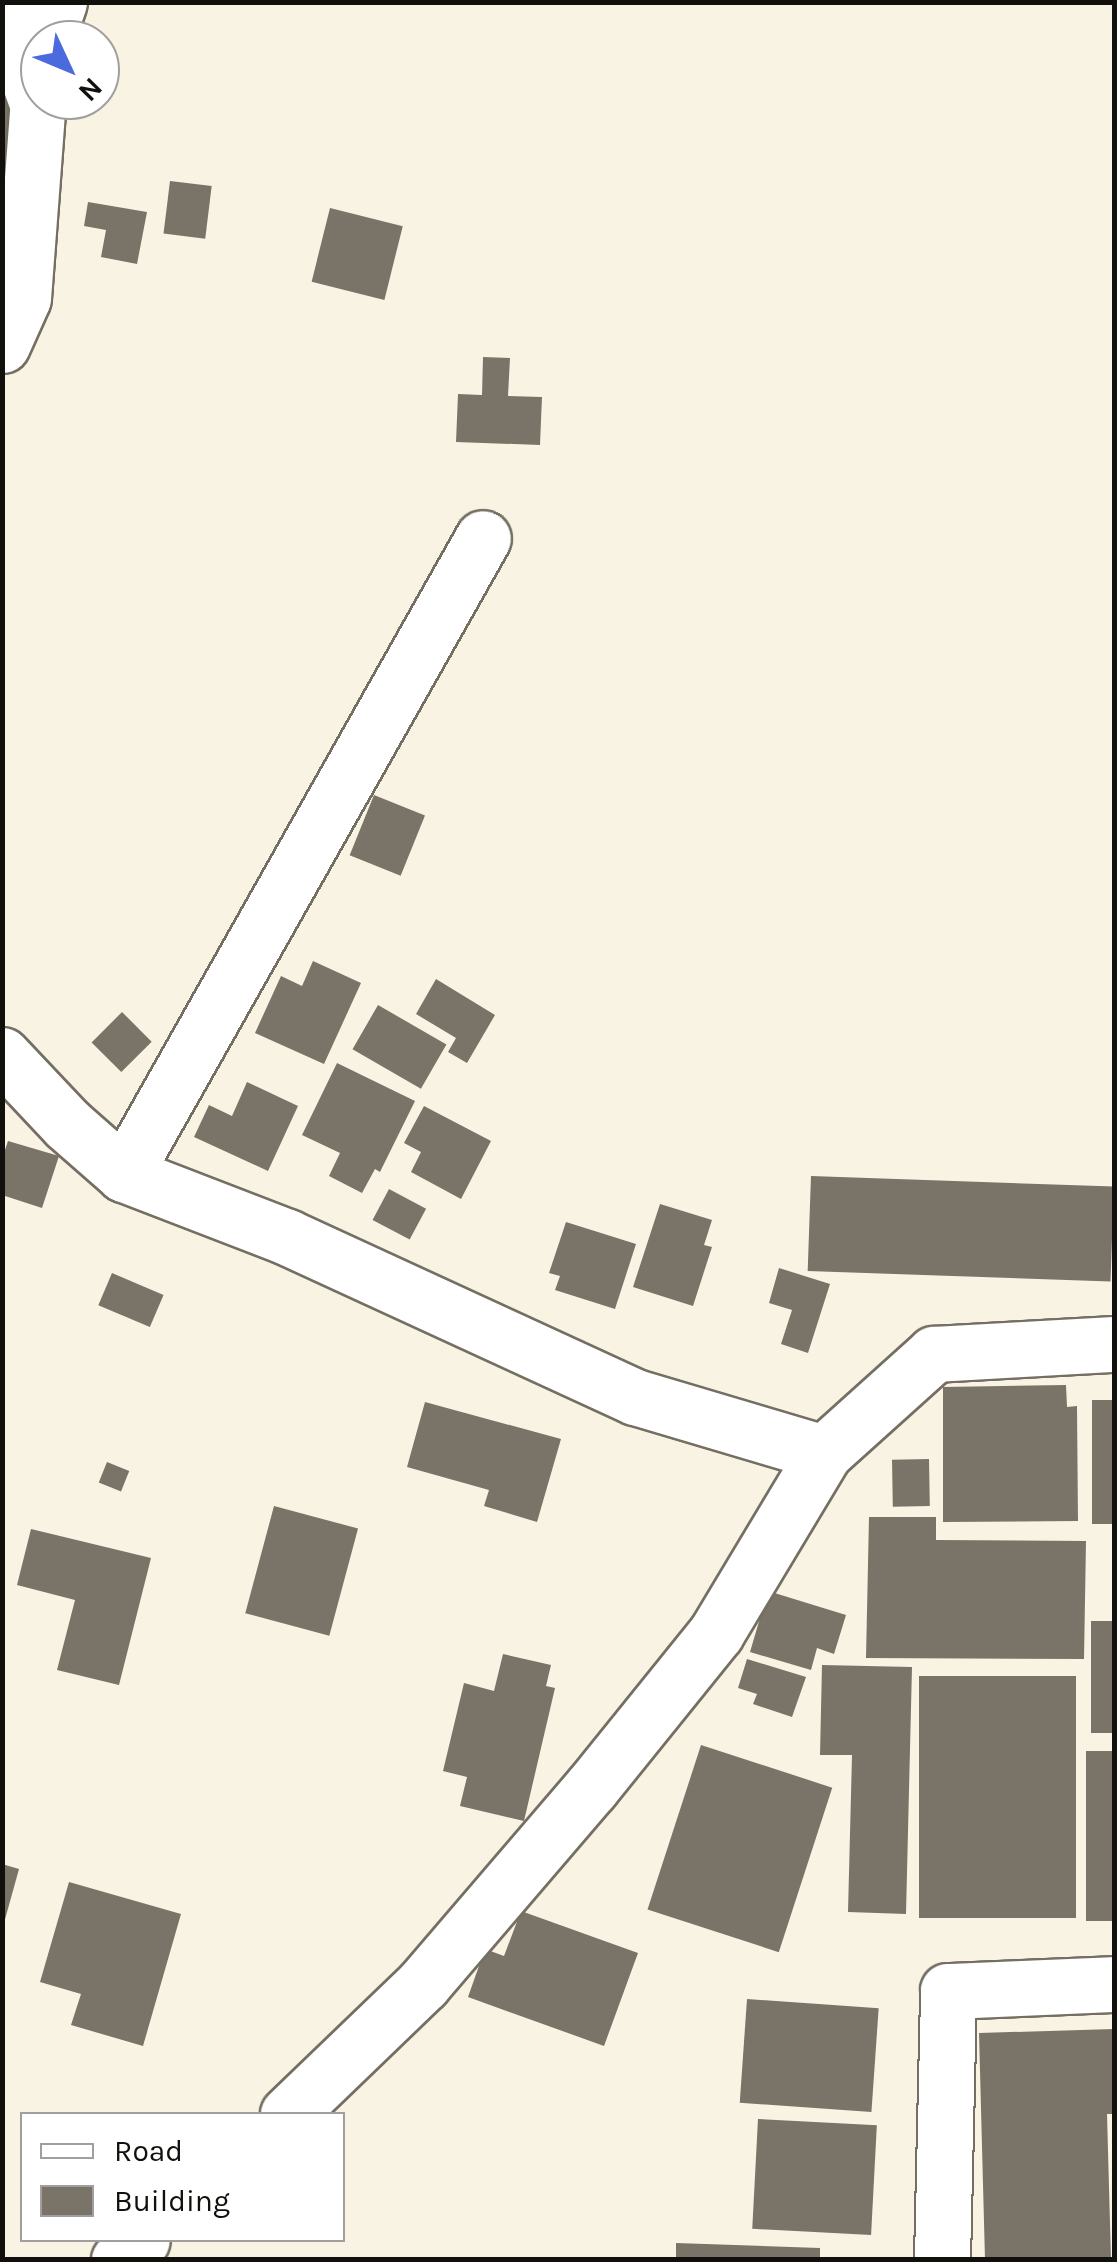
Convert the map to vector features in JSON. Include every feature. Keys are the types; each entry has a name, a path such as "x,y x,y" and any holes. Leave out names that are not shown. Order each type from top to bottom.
{"street":[{"path":"2,6 20,46"},
{"path":"2,344 23,298 36,120"},
{"path":"124,1174 483,538"},
{"path":"2,1054 66,1124 124,1174 287,1237 636,1397 824,1453"},
{"path":"290,2112 423,1984 604,1773 716,1634 824,1453 934,1354 1114,1344"},
{"path":"942,2260 948,1991 1114,1984"},
{"path":"119,2260 140,2242"}],"building":[{"path":"2,93 10,93 10,168 2,168"},
{"path":"170,181 212,186 205,239 164,234"},
{"path":"88,202 147,212 137,264 101,257 106,230 84,226"},
{"path":"330,208 403,226 384,300 312,282"},
{"path":"483,357 510,358 508,396 542,397 540,445 456,442 458,394 482,395"},
{"path":"374,795 425,816 401,876 350,855"},
{"path":"313,961 361,983 324,1064 255,1033 281,976 302,986"},
{"path":"436,979 495,1015 467,1063 448,1052 456,1038 416,1014"},
{"path":"378,1005 446,1044 421,1089 352,1049"},
{"path":"122,1012 152,1042 121,1072 92,1042"},
{"path":"337,1063 415,1101 380,1172 375,1169 362,1193 329,1176 340,1153 302,1135"},
{"path":"247,1082 298,1106 268,1171 194,1137 209,1105 232,1116"},
{"path":"424,1106 491,1141 461,1199 411,1172 421,1152 404,1143"},
{"path":"8,1141 59,1156 42,1208 2,1195 2,1159"},
{"path":"811,1176 1114,1187 1110,1282 808,1271"},
{"path":"389,1189 426,1209 410,1240 373,1220"},
{"path":"660,1204 712,1220 704,1245 712,1247 693,1306 633,1287"},
{"path":"566,1222 636,1244 615,1309 555,1290 560,1276 549,1273"},
{"path":"779,1268 830,1284 808,1353 781,1344 792,1310 769,1303"},
{"path":"112,1273 164,1295 150,1327 98,1305"},
{"path":"1066,1385 1067,1407 1077,1406 1078,1521 943,1522 943,1387"},
{"path":"1092,1400 1114,1400 1114,1524 1092,1524"},
{"path":"425,1402 561,1439 537,1522 484,1506 489,1490 407,1467"},
{"path":"929,1459 930,1506 893,1507 892,1460"},
{"path":"107,1462 129,1471 121,1491 99,1482"},
{"path":"274,1506 358,1529 329,1636 245,1613"},
{"path":"869,1517 936,1517 936,1540 1086,1541 1084,1659 866,1658"},
{"path":"31,1529 151,1558 119,1685 57,1670 75,1600 17,1585"},
{"path":"768,1591 846,1615 834,1654 817,1648 811,1670 750,1652"},
{"path":"1091,1621 1114,1621 1114,1733 1091,1733"},
{"path":"503,1654 551,1665 546,1686 555,1688 524,1821 460,1806 467,1777 443,1771 464,1683 494,1691"},
{"path":"747,1659 806,1677 792,1717 753,1704 757,1694 738,1688"},
{"path":"822,1665 912,1667 906,1914 848,1912 852,1755 820,1755"},
{"path":"919,1676 1076,1676 1076,1918 919,1918"},
{"path":"701,1745 832,1788 779,1952 648,1910"},
{"path":"1086,1751 1114,1751 1114,1921 1086,1921"},
{"path":"2,1864 19,1869 4,1923 2,1923"},
{"path":"69,1882 181,1914 143,2046 71,2025 81,1994 40,1982"},
{"path":"521,1911 638,1953 604,2046 468,1997 485,1949 504,1956"},
{"path":"747,1999 879,2008 871,2112 740,2103"},
{"path":"1114,2029 1114,2114 1107,2114 1111,2260 985,2260 979,2033"},
{"path":"758,2119 877,2125 871,2235 752,2229"},
{"path":"676,2243 820,2248 820,2260 676,2260"}]}
